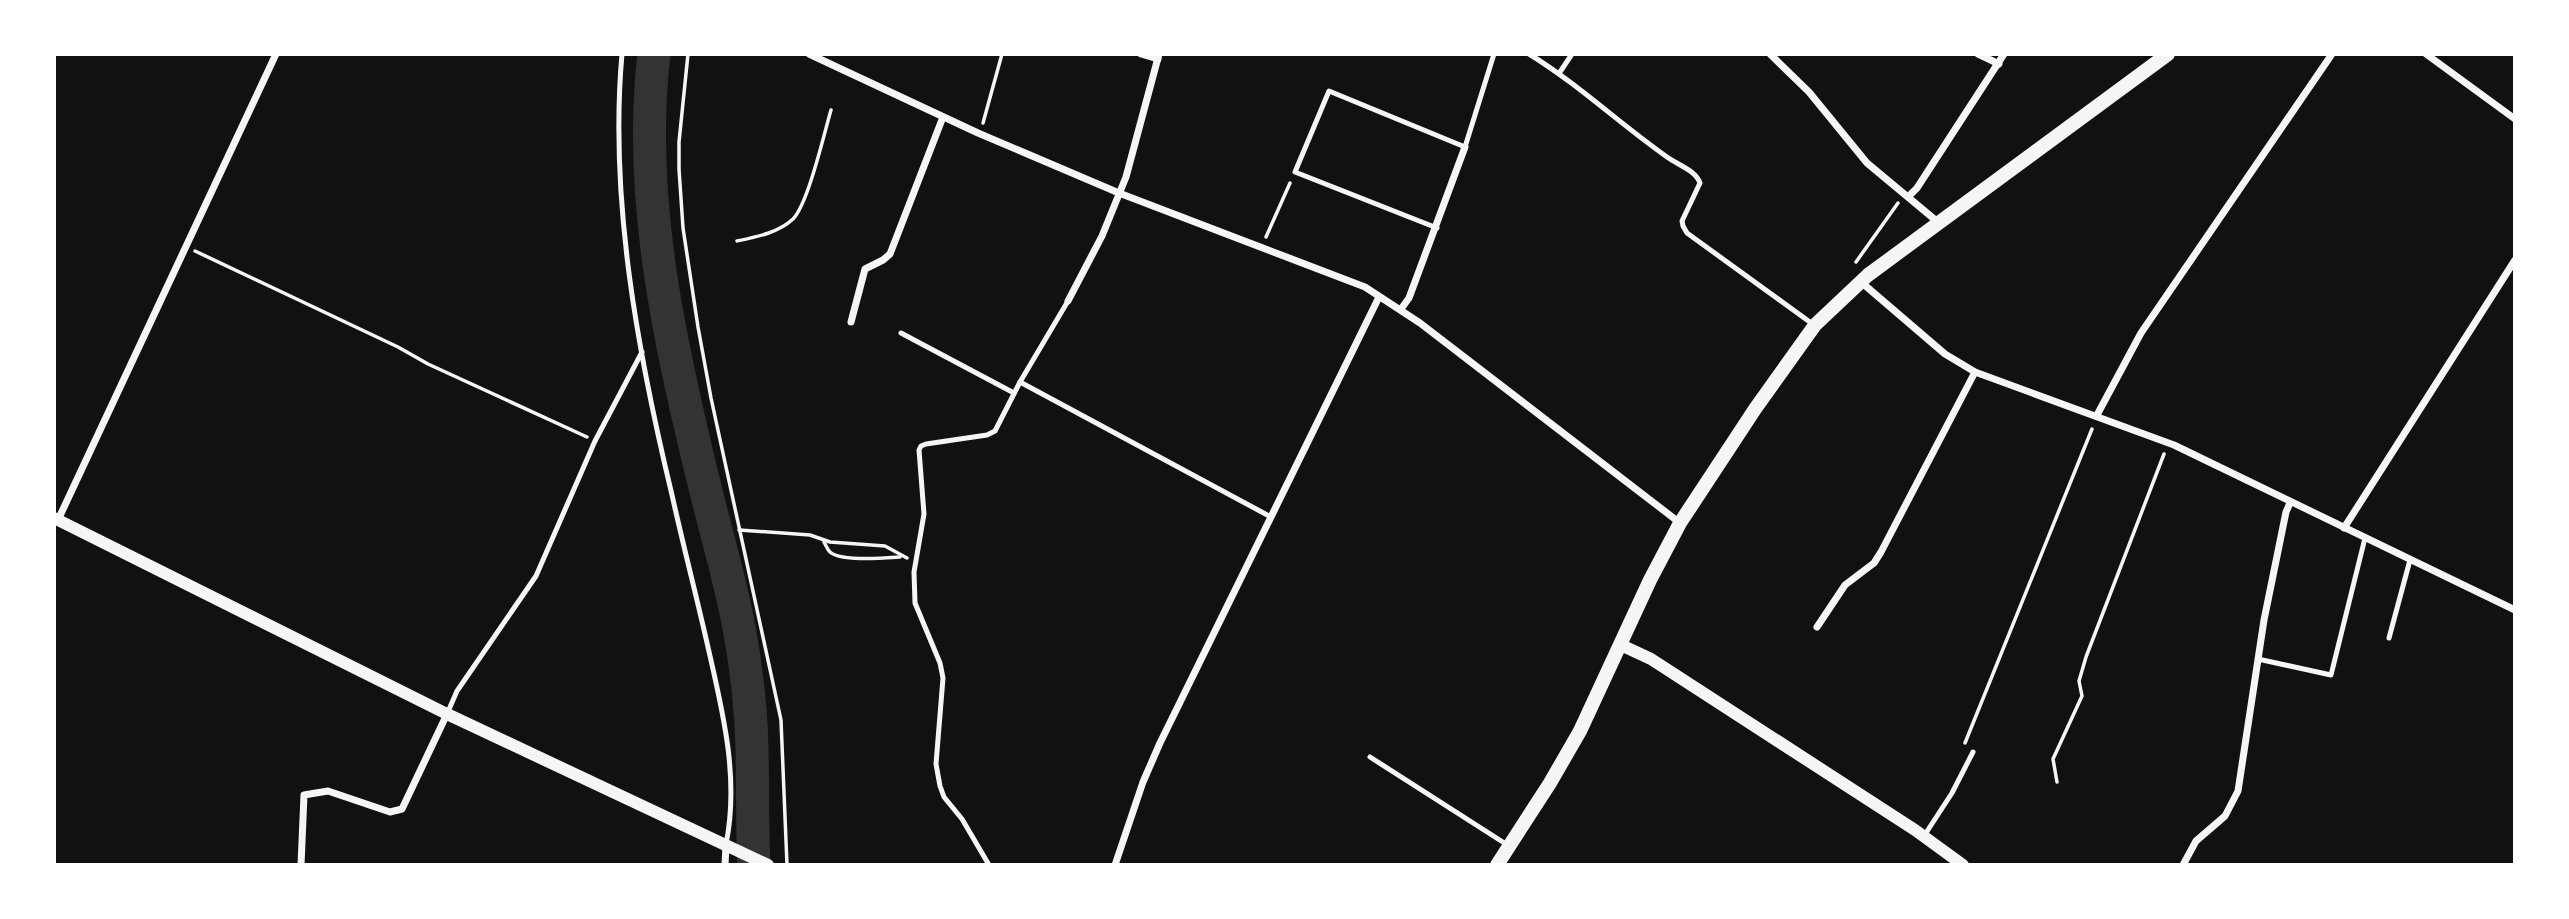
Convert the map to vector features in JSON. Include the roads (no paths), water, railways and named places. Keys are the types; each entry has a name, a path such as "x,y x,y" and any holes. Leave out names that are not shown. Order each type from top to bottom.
{"main road":[{"path":"1497,865 1567,755 1680,523 1755,409 1815,326 1860,282 2168,54"}],"street":[{"path":"276,54 56,519 447,714 768,865"},
{"path":"809,54 978,133 1119,192 1365,286 1401,309 1680,523"},
{"path":"1068,301 1102,236 1126,177 1158,57 1141,54"},
{"path":"1770,54 1809,92 1867,163 1939,223"},
{"path":"1978,54 1999,65"},
{"path":"1909,196 2004,54"},
{"path":"2097,415 2141,333 2332,54"},
{"path":"2426,54 2515,119"},
{"path":"851,322 865,269 890,254 943,117"},
{"path":"1401,309 1409,298 1437,228 1465,147"},
{"path":"2344,528 2515,260"},
{"path":"1860,282 1945,354 1975,372 2174,445 2515,610"},
{"path":"1115,865 1143,782 1379,297"},
{"path":"1817,627 1845,585 1874,563 1881,552 1975,372"},
{"path":"2183,865 2196,841 2225,816 2238,791 2258,659 2286,512 2290,503"},
{"path":"1621,645 1651,659 1924,836 1957,863"},
{"path":"301,865 304,795 328,791 390,812 402,809 447,714"},
{"path":"725,865 730,847"}],"lane":[{"path":"622,54 618,161 621,201 642,352 671,492 721,704 731,771 730,847"},
{"path":"1437,228 1295,172 1329,92 1465,147 1494,54"},
{"path":"1529,54 1560,72 1639,136 1698,178 1698,191 1682,221 1687,233 1815,326"},
{"path":"1560,72 1572,54"},
{"path":"989,865 962,819 944,797 937,775 943,678 915,603 914,572 923,525 919,450 921,446 991,434 1068,301"},
{"path":"901,333 1014,393"},
{"path":"447,714 457,691 536,576 595,441 642,352"},
{"path":"1020,382 1271,517"},
{"path":"2258,659 2331,675 2364,538"},
{"path":"2389,638 2410,560"},
{"path":"1924,836 1952,793 1973,752"},
{"path":"1370,757 1509,846"}],"waterway":[{"path":"654,54 650,108 653,216 679,377 730,587 743,654 751,732 754,865"}]}
